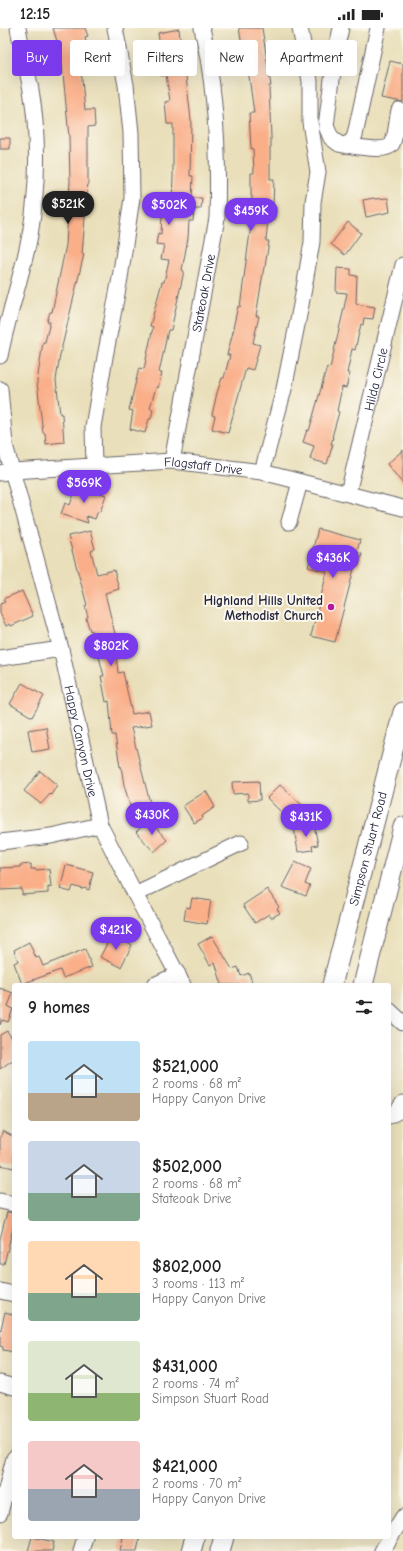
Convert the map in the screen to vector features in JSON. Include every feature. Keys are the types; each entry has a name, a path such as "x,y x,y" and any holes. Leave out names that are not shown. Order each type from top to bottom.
{"main road":[{"name":"Simpson Stuart Road","path":"333,983 403,712"},
{"path":"364,983 403,827"},
{"path":"191,1551 194,1539"},
{"path":"220,1551 223,1539"}],"street":[{"path":"0,356 26,253 35,194 36,137 31,91 18,28"},
{"path":"94,466 93,427 120,278 132,198 131,133 126,85 115,28"},
{"name":"Stateoak Drive","path":"172,461 217,218 218,182 215,126 209,71 202,28"},
{"path":"262,472 284,389 301,305 312,242 313,202 318,172 310,122 310,81 300,28"},
{"path":"329,28 333,40"},
{"path":"338,40 341,28"},
{"path":"345,145 352,140 355,135 378,28"},
{"path":"333,76 326,126 331,138 339,144 377,148 389,147 393,143 399,110"},
{"name":"Hilda Circle","path":"348,493 402,265"},
{"name":"Happy Canyon Drive","path":"0,389 6,445 6,472 61,649 100,825 134,894 180,979"},
{"name":"Flagstaff Drive","path":"6,472 172,461 262,472 403,508"},
{"path":"289,522 300,482"},
{"path":"0,658 61,649"},
{"path":"0,842 51,836 100,825"},
{"path":"134,894 241,843"},
{"path":"163,983 180,979"},
{"path":"391,1012 403,1023"},
{"path":"391,1115 397,1112 403,1103"},
{"path":"0,1201 12,1204"},
{"path":"0,1291 12,1294"},
{"path":"0,1383 12,1386"},
{"path":"0,1513 12,1466"},
{"path":"391,1537 403,1518"},
{"path":"81,1551 84,1539"},
{"path":"382,1551 390,1539"}],"building":[{"path":"53,28 85,28 88,36 85,37 85,40 70,40 70,76 82,76 85,110 94,110 95,126 88,127 88,182 82,254 84,254 60,355 56,380 60,414 62,414 64,442 46,444 45,433 43,433 37,382 43,342 45,342 50,322 47,322 50,312 52,312 66,245 70,182 69,137 62,63 62,40 57,40"},
{"path":"239,28 262,28 266,54 266,76 269,76 271,86 269,86 271,138 270,179 274,179 273,206 276,207 275,220 268,219 266,241 269,241 256,316 259,316 253,343 260,345 253,370 246,368 228,433 212,429 215,416 212,415 217,393 222,378 224,378 230,355 227,355 238,306 240,307 250,232 252,196 251,173 254,173 249,113 254,113 249,76 258,76 258,40 241,40"},
{"path":"179,29 180,40 159,40 158,33"},
{"path":"390,61 403,64 403,102 381,98"},
{"path":"166,76 186,76 191,120 190,176 193,176 192,198 202,198 201,209 194,209 193,221 189,221 188,238 182,270 184,271 171,330 168,330 159,373 162,373 150,408 153,409 151,419 149,419 145,433 130,429 133,411 129,410 139,368 144,369 153,327 150,326 162,282 164,282 169,260 161,259 164,245 156,244 158,233 161,234 163,200 172,200 173,124 167,124 165,102 170,101"},
{"path":"0,138 10,138 10,149 0,149"},
{"path":"388,198 390,212 366,217 363,200"},
{"path":"348,222 361,233 345,255 331,244"},
{"path":"337,268 351,269 351,275 357,276 356,304 375,307 373,319 364,318 363,325 361,324 355,350 352,349 347,373 350,373 346,388 342,387 337,411 339,412 332,437 331,444 333,444 327,464 310,459 314,446 303,442 307,430 309,431 327,367 330,368 347,293 336,292"},
{"path":"403,450 403,484 387,464"},
{"path":"77,485 106,495 100,512 98,511 95,519 86,516 88,523 61,514 65,503 70,505"},
{"name":"Highland Hills United Methodist Church","path":"318,529 360,540 357,552 362,554 359,566 355,565 335,642 311,636 327,572 308,567"},
{"path":"90,531 95,549 91,551 97,574 114,570 119,589 105,593 119,645 115,645 118,673 123,672 132,714 149,711 152,725 131,728 150,803 131,809 124,785 121,766 120,767 115,735 112,735 109,701 106,702 101,676 104,676 92,630 90,631 86,618 88,617 85,606 87,605 68,536"},
{"path":"22,591 33,616 11,626 10,624 6,626 0,613 0,604 5,602 3,599"},
{"path":"22,683 44,696 32,717 10,704"},
{"path":"46,727 50,749 32,752 28,730"},
{"path":"40,771 57,785 51,795 50,794 41,804 24,791"},
{"path":"259,781 260,800 248,801 248,793 233,794 232,782"},
{"path":"280,785 302,805 288,819 267,798"},
{"path":"206,791 215,807 202,816 203,818 194,823 183,806"},
{"path":"149,820 167,840 154,852 136,832"},
{"path":"314,825 318,845 312,846 313,850 298,852 294,828"},
{"path":"295,862 311,869 305,884 310,886 306,896 282,887"},
{"path":"31,864 31,869 49,869 51,887 48,886 48,893 22,895 22,889 0,890 0,868 20,867 20,865"},
{"path":"66,865 93,872 89,890 73,886 71,892 60,889"},
{"path":"267,889 279,907 277,909 280,913 271,918 269,914 255,923 243,905"},
{"path":"192,898 211,901 207,924 184,920 186,907 190,908"},
{"path":"117,936 132,945 121,967 100,957 110,938 115,940"},
{"path":"212,936 232,969 238,967 241,976 249,973 252,983 221,983 215,962 210,965 198,944"},
{"path":"29,942 36,958 39,957 43,966 85,949 92,967 63,978 60,970 22,983 14,963 18,961 14,950"},
{"path":"0,988 12,993 8,1006 12,1008 12,1012 8,1022 2,1020 0,1025"},
{"path":"7,1031 12,1038 12,1060 0,1069 0,1035"},
{"path":"3,1131 12,1136 12,1168 0,1165 0,1138"},
{"path":"7,1212 12,1213 12,1232 4,1264 0,1264 0,1239"},
{"path":"5,1312 12,1314 12,1352 3,1350 3,1347 0,1346 0,1333"},
{"path":"31,1539 41,1539 54,1542 52,1551 28,1551"},
{"path":"123,1539 140,1539 137,1551 120,1551"}],"place":[{"name":"Highland Hills United Methodist Church","path":"331,607"}]}
